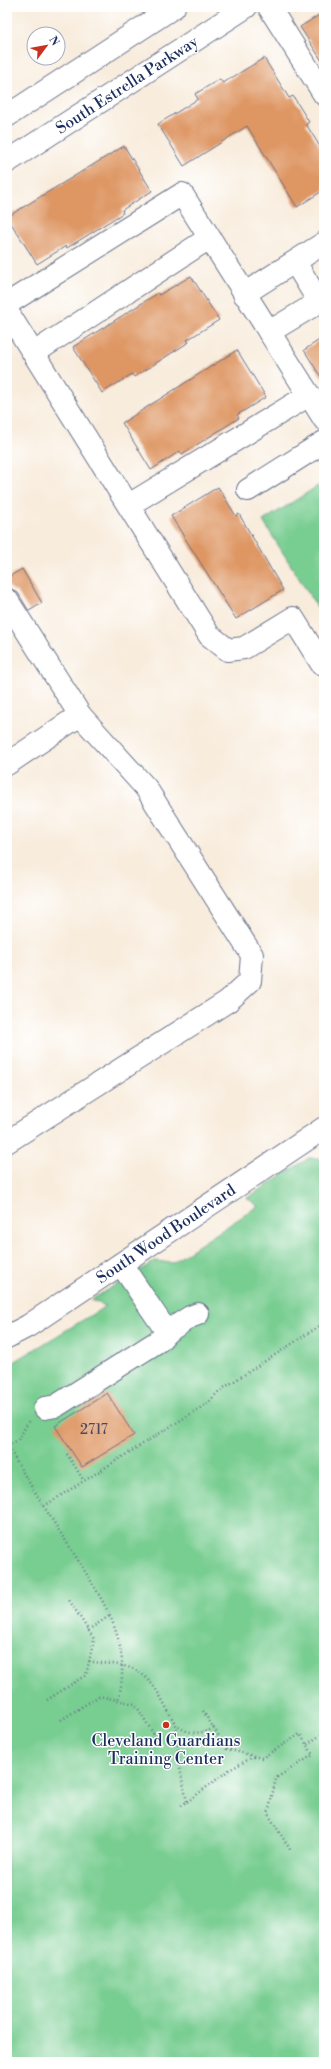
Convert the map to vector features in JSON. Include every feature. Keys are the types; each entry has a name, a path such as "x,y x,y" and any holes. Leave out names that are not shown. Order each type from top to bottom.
{"main road":[{"path":"7,116 174,7"},
{"name":"South Estrella Parkway","path":"7,162 246,7"},
{"path":"269,7 324,94"},
{"path":"7,304 182,194 324,419"},
{"path":"34,353 209,238"},
{"path":"244,294 324,243"},
{"path":"269,332 322,301 295,262"},
{"path":"7,311 209,635 228,650 244,648 293,618 320,663"},
{"path":"129,505 309,395"},
{"path":"248,490 324,442"},
{"path":"7,600 80,715 146,788 252,955 250,981 228,1001 7,1142"},
{"path":"7,764 80,715"},
{"name":"South Wood Boulevard","path":"7,1337 28,1326 324,1128"},
{"path":"121,1264 167,1332"},
{"path":"45,1408 56,1406 160,1340 167,1332 198,1314"}],"path":[{"path":"44,1506 208,1403 219,1391 324,1323"},
{"path":"45,1408 27,1422 18,1440 7,1445 111,1615 121,1650 123,1665 123,1681 118,1700"},
{"path":"67,1454 84,1481"},
{"path":"47,1700 86,1675 94,1639 69,1600"},
{"path":"88,1630 111,1615"},
{"path":"89,1661 105,1665 123,1665 138,1670 149,1680 176,1725 181,1729 190,1732 208,1731 214,1728"},
{"path":"61,1720 99,1696 118,1700 135,1704 158,1741"},
{"path":"203,1711 227,1749 262,1758 300,1734 307,1744 313,1755 276,1778 268,1814 292,1851"},
{"path":"176,1725 180,1769 187,1802"},
{"path":"307,1744 324,1733"},
{"path":"181,1805 230,1770 255,1756"}],"green space":[{"path":"324,482 324,618 263,521"},
{"name":"Cleveland Guardians Training Center","path":"309,1158 324,1159 324,2062 7,2062 7,1360 14,1362 106,1306 91,1300 155,1261 172,1263 258,1206 247,1198"}],"building":[{"path":"324,12 324,64 300,27"},
{"path":"264,58 289,98 293,96 309,122 306,124 324,153 324,190 297,207 247,126 184,166 158,124 198,99 195,94 220,79 223,83"},
{"path":"124,146 152,191 122,210 123,213 67,248 66,246 37,264 7,217"},
{"path":"191,276 219,320 187,340 189,342 134,377 132,374 102,393 73,347 158,293 159,295"},
{"path":"324,337 324,382 304,350"},
{"path":"237,350 266,397 237,415 239,418 182,454 180,451 151,470 122,423"},
{"path":"218,487 236,516 239,514 283,590 236,619 171,516"},
{"path":"22,569 42,603 29,611 18,593 10,588 7,583 7,578"},
{"path":"107,1393 134,1435 82,1467 55,1426"}],"place":[{"name":"Cleveland Guardians Training Center","path":"166,1725"}]}
